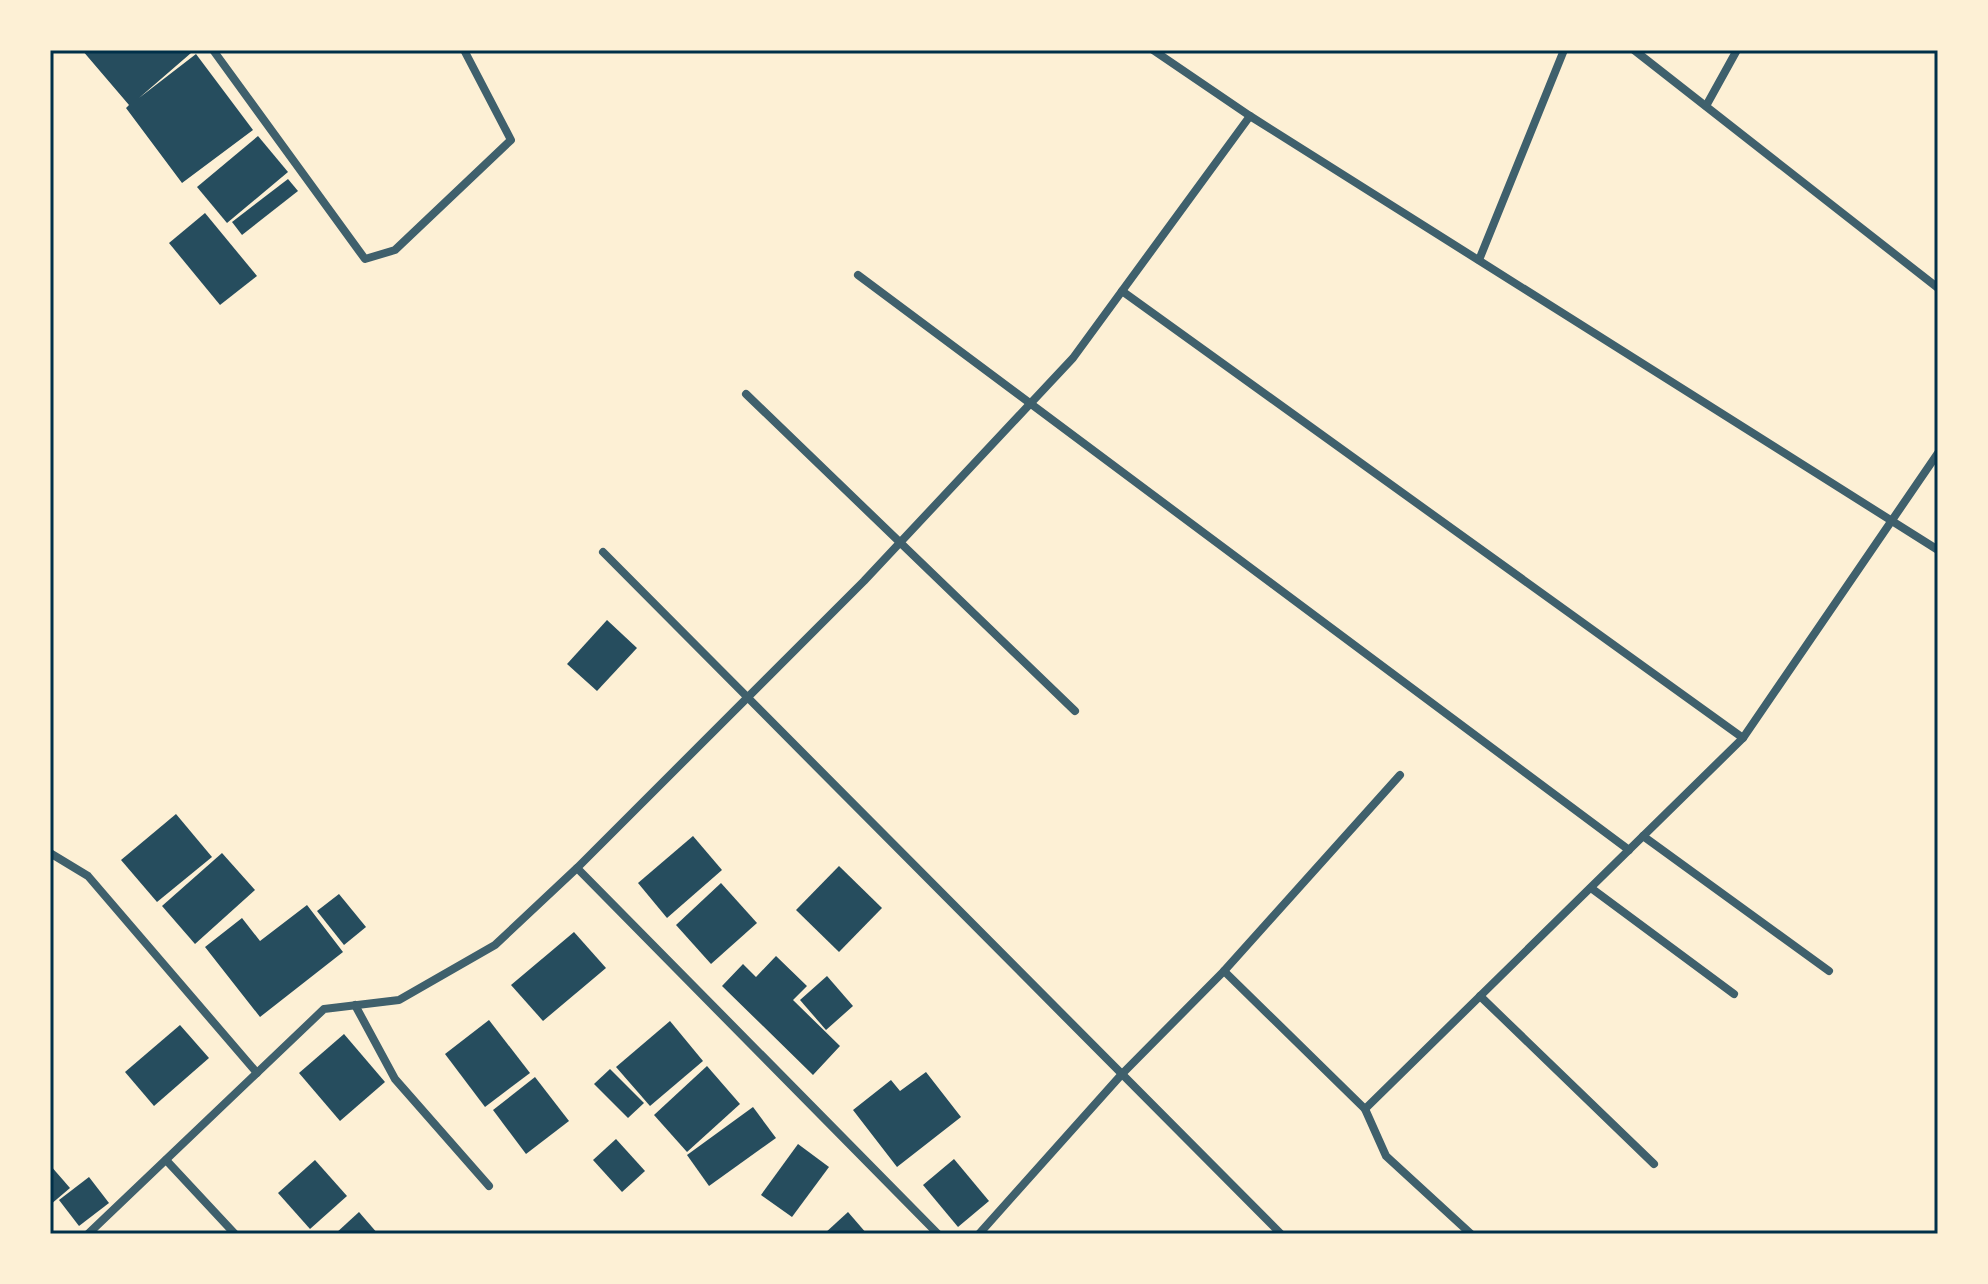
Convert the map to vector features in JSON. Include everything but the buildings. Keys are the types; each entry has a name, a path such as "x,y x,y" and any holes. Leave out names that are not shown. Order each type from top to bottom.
{"street":[{"path":"213,50 365,259 395,250 511,140 464,50"},
{"path":"1153,50 1250,116 1938,550"},
{"path":"1479,260 1564,50"},
{"path":"1634,50 1938,288"},
{"path":"1706,106 1737,50"},
{"path":"88,1234 324,1009 399,1000 495,945 577,868 900,543 1073,358 1250,116"},
{"path":"858,275 1629,850"},
{"path":"1122,291 1743,738"},
{"path":"746,394 1075,711"},
{"path":"1365,1109 1743,738 1938,453"},
{"path":"603,552 1281,1234"},
{"path":"979,1234 1122,1074 1224,971 1400,775"},
{"path":"1643,836 1829,971"},
{"path":"50,853 88,876 257,1073"},
{"path":"577,868 938,1234"},
{"path":"1591,888 1734,994"},
{"path":"1224,971 1365,1109 1386,1156 1471,1234"},
{"path":"1480,996 1654,1164"},
{"path":"355,1005 395,1079 489,1186"},
{"path":"166,1160 235,1234"}]}
